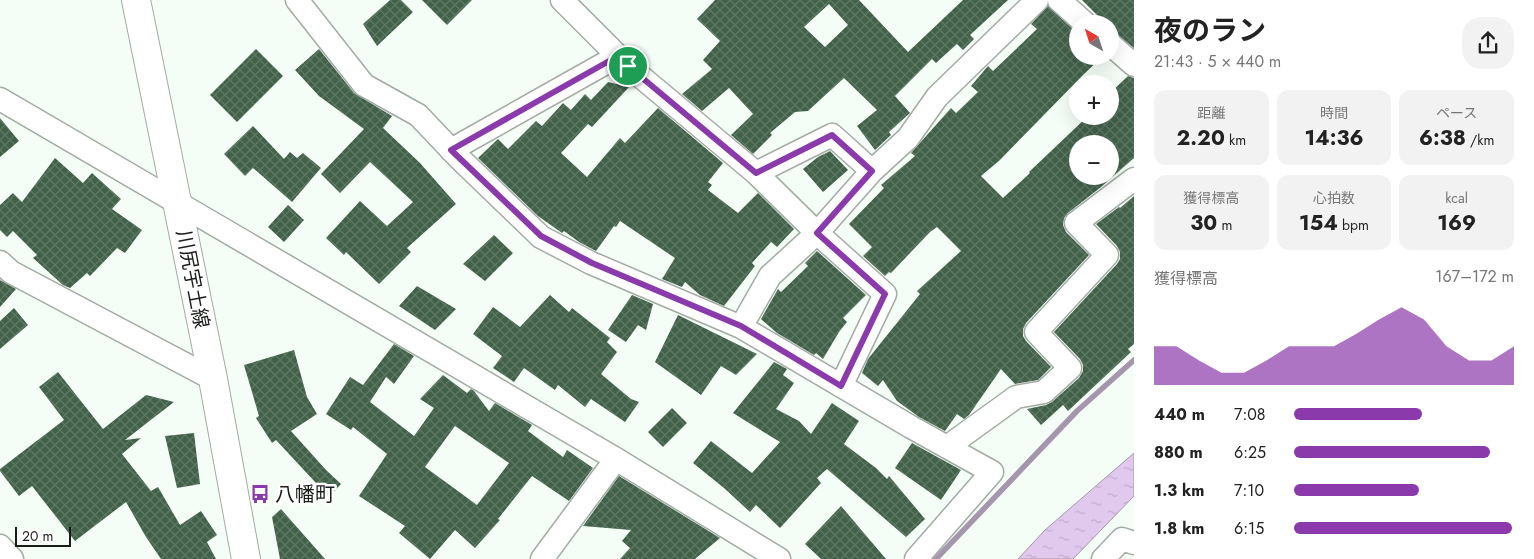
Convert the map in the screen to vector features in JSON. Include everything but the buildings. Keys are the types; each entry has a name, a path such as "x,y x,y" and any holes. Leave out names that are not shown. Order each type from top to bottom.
{"main road":[{"name":"川尻宇土線","path":"136,0 213,379 246,559"}],"street":[{"path":"297,0 364,85 418,115 451,150 541,236 592,263 741,326 841,386 992,472 916,559"},
{"path":"562,0 628,66 756,173 817,233 885,294 841,386"},
{"path":"741,326 770,276 817,233 872,171 908,138 937,97 1037,0"},
{"path":"1058,0 1076,15"},
{"path":"1119,52 1134,65"},
{"path":"451,150 618,56"},
{"path":"0,99 616,459 779,559"},
{"path":"756,173 832,135 872,171"},
{"path":"947,447 1016,397 1044,392 1070,368 1036,332 1107,256 1076,224 1134,179"},
{"path":"0,262 11,272 213,379"},
{"path":"542,559 616,459"},
{"path":"1103,559 1122,540 1134,544"},
{"path":"0,546 12,559"}],"water":[{"path":"1134,453 1134,496 1073,559 1018,559 1045,530"}],"waterway":[{"path":"936,559 1077,411 1134,360"}],"place":[{"name":"八幡町","path":"260,494"}],"route":[{"path":"618,56 628,66 756,173 832,135 872,171 817,233 885,294 841,386 741,326 592,263 541,236 451,150 618,56"}]}
